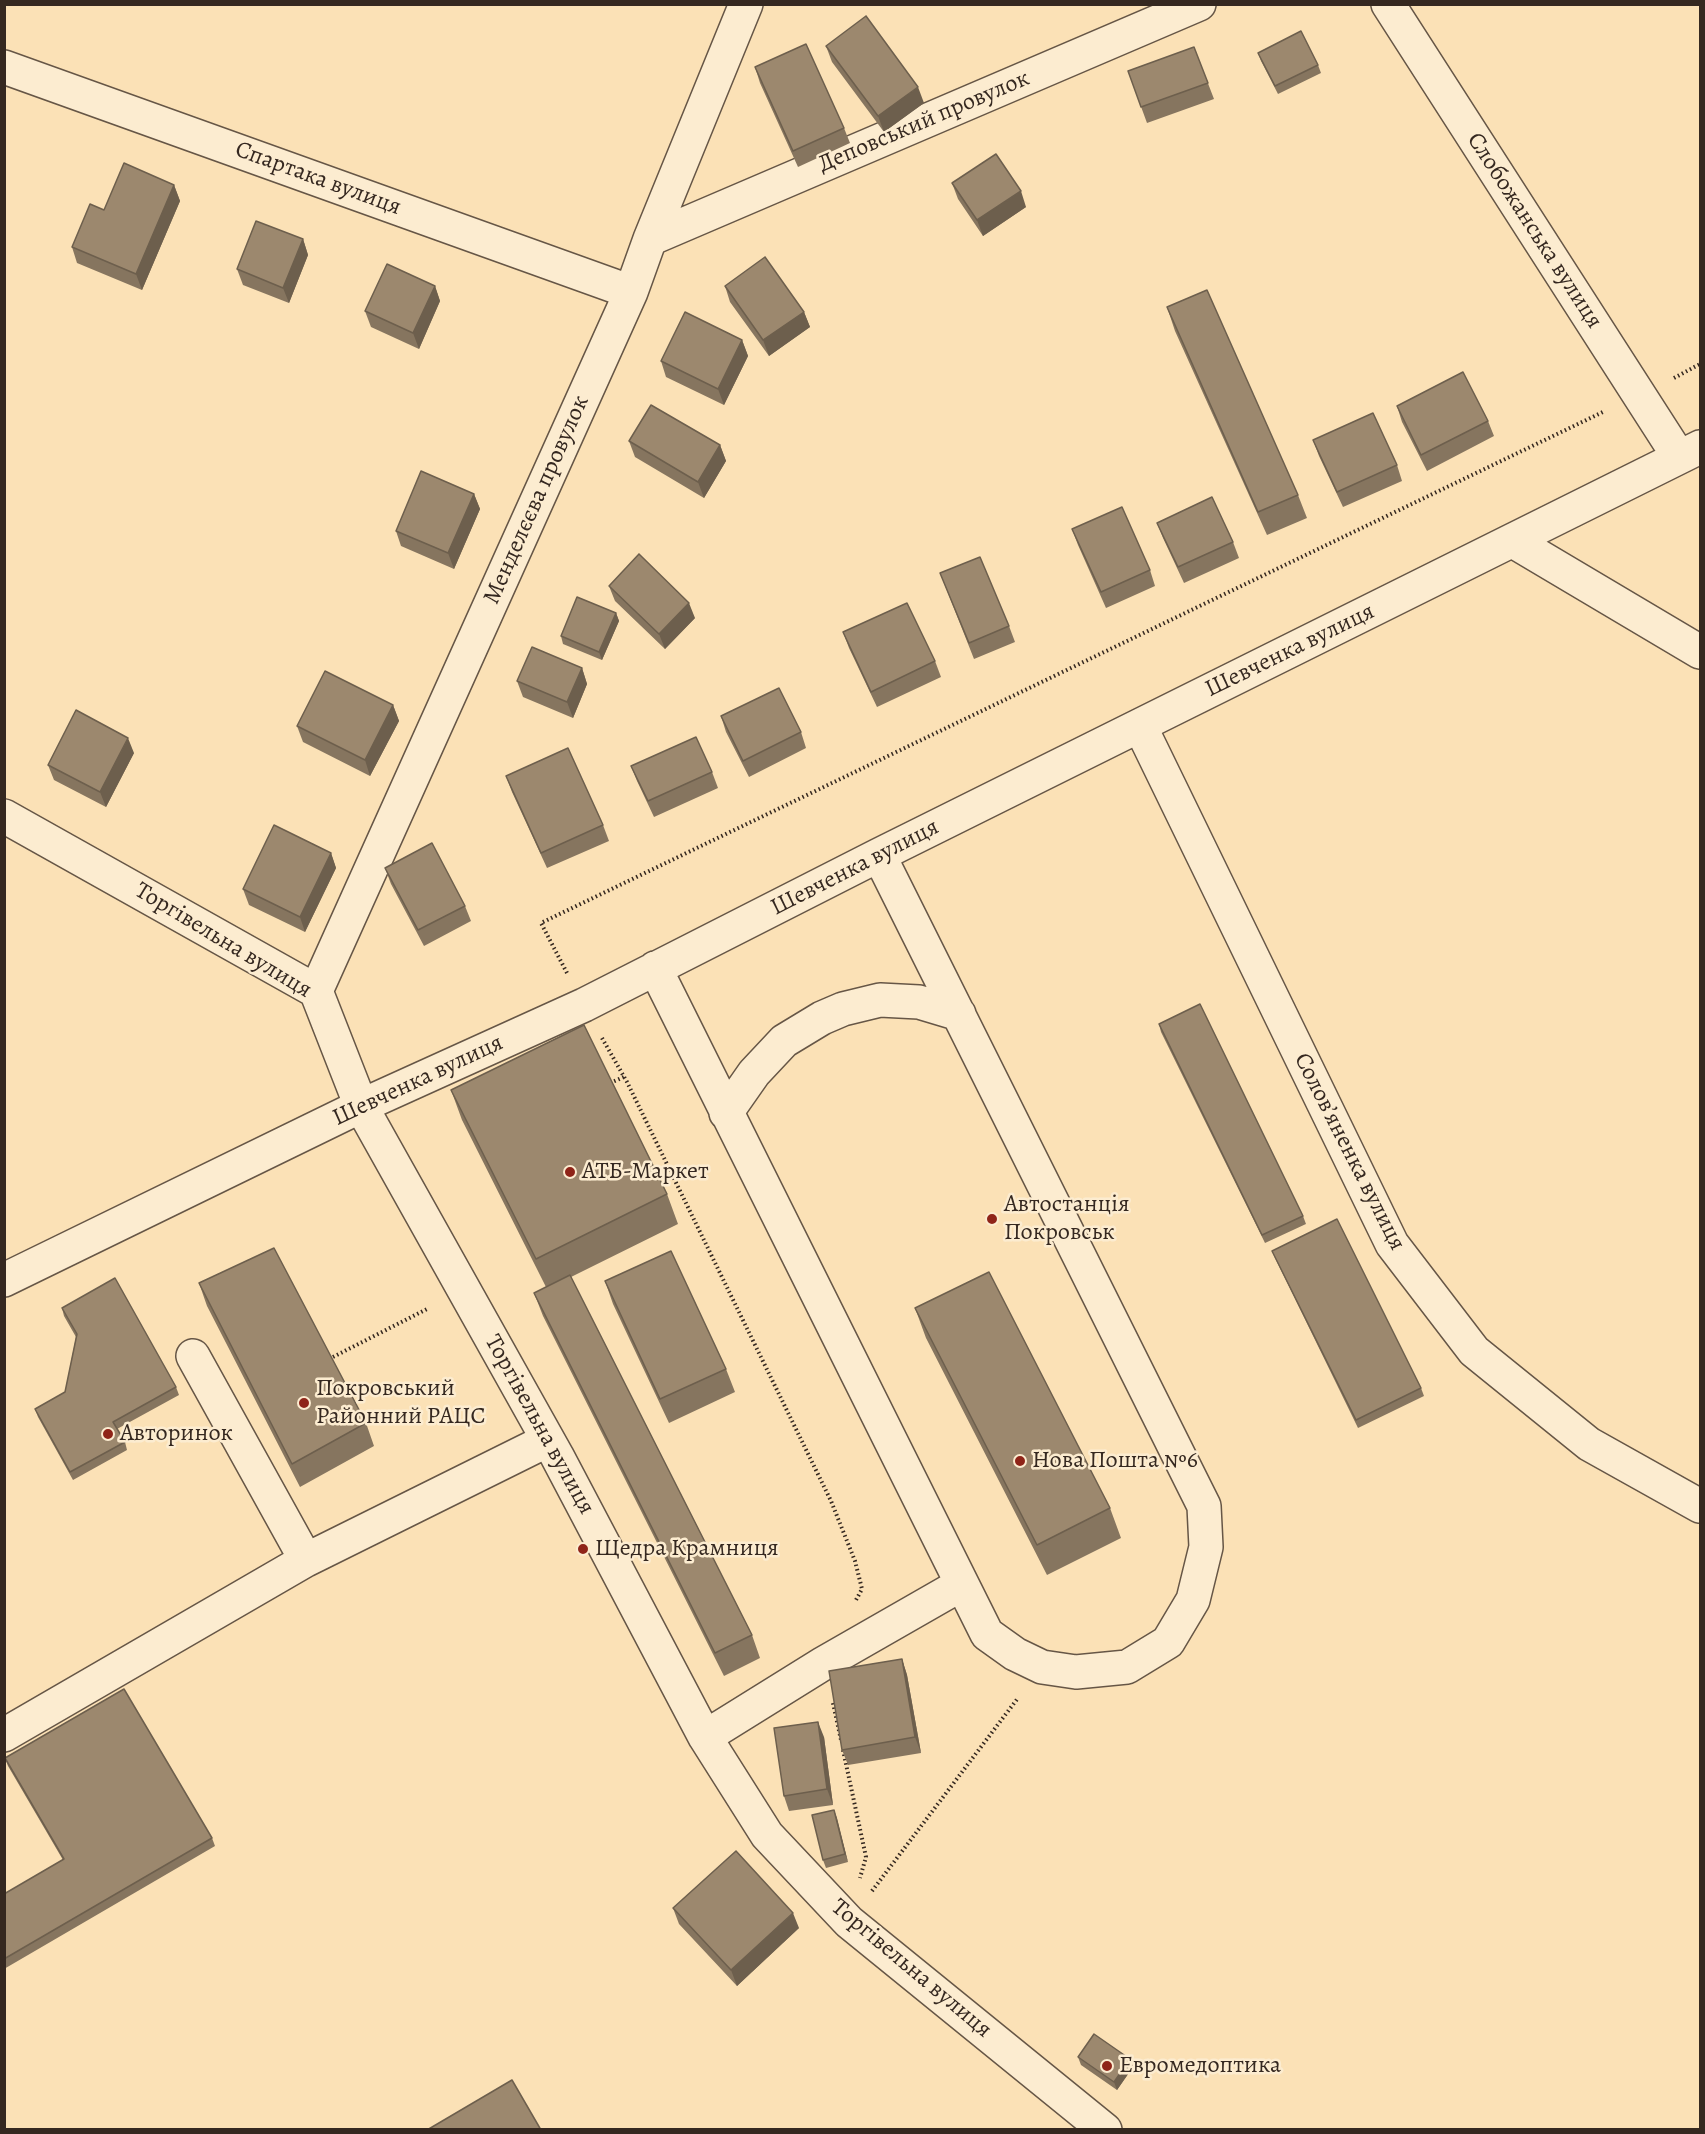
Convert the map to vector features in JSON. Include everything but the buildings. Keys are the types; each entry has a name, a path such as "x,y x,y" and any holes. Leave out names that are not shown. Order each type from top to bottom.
{"street":[{"name":"Менделєєва провулок","path":"316,991 631,291 746,4"},
{"name":"Деповський провулок","path":"650,239 1199,4"},
{"name":"Слобожанська вулиця","path":"1388,4 1639,395 1690,452"},
{"name":"Спартака вулиця","path":"4,67 631,291"},
{"name":"Шевченка вулиця","path":"4,1280 361,1106 584,1005 879,855 1690,452"},
{"path":"1513,541 1701,652"},
{"name":"Солов’яненка вулиця","path":"1140,726 1392,1244 1474,1351 1588,1444 1701,1506"},
{"name":"Торгівельна вулиця","path":"4,816 316,991 361,1106 548,1440 705,1737 767,1834 849,1922 1106,2130"},
{"path":"655,968 987,1634 1015,1654 1042,1667 1076,1672 1127,1667 1168,1642 1193,1600 1206,1547 1204,1506 879,855"},
{"path":"726,1113 754,1073 784,1041 822,1018 843,1009 880,1000 919,1002 959,1014"},
{"path":"194,1356 306,1560"},
{"path":"4,1736 306,1560 548,1440"},
{"path":"705,1737 824,1662 962,1584"}],"path":[{"path":"852,1608 862,1589 855,1561 831,1501 624,1077 541,923 1639,395"},
{"path":"609,1084 624,1077"},
{"path":"329,1360 464,1290"},
{"path":"824,1662 866,1857 849,1922"},
{"path":"849,1922 1042,1667"}],"place":[{"name":"АТБ-Маркет","path":"570,1172"},
{"name":"Автостанція Покровськ","path":"992,1219"},
{"name":"Покровський Районний РАЦС","path":"304,1403"},
{"name":"Авторинок","path":"108,1434"},
{"name":"Нова Пошта №6","path":"1020,1461"},
{"name":"Щедра Крамниця","path":"583,1549"},
{"name":"Евромедоптика","path":"1107,2066"}]}
